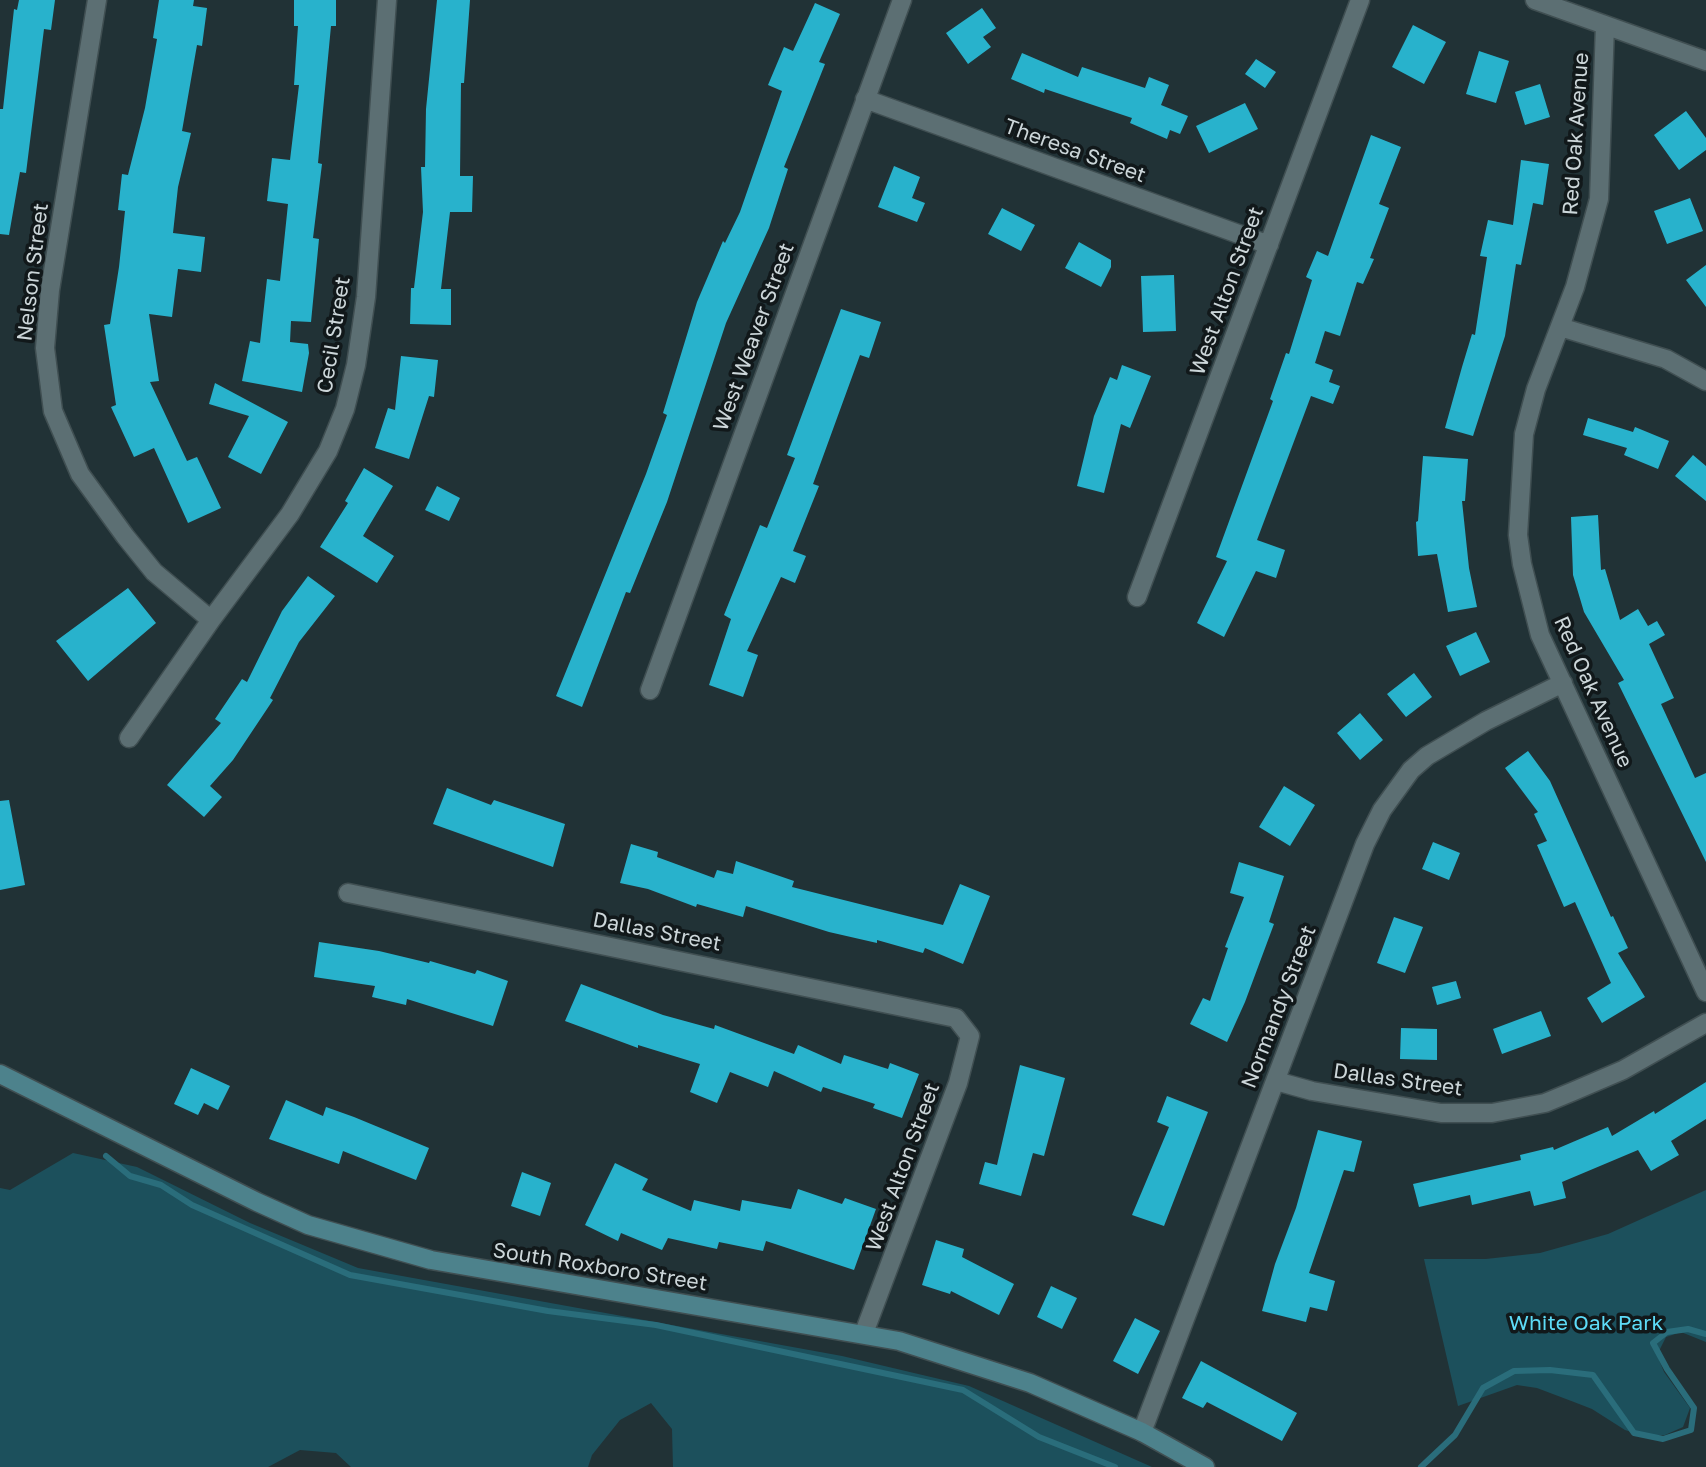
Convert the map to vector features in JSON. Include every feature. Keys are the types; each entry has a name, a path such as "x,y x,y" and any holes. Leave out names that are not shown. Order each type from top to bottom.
{"street":[{"name":"Nelson Street","path":"97,0 50,290 45,348 54,411 80,474 125,536 154,572 211,620"},
{"name":"Cecil Street","path":"130,738 211,620 290,514 328,451 345,409 356,365 366,297 387,0"},
{"name":"West Weaver Street","path":"650,690 902,0"},
{"name":"West Alton Street","path":"1137,597 1360,0"},
{"path":"1535,0 1706,61"},
{"name":"Red Oak Avenue","path":"1605,25 1599,199 1560,327 1536,389 1524,434 1518,535 1522,564 1541,635 1706,992"},
{"name":"Theresa Street","path":"865,99 1269,245"},
{"path":"1560,327 1666,359 1706,382"},
{"name":"Normandy Street","path":"1142,1432 1365,844 1395,790 1427,756 1486,721 1563,683"},
{"name":"Dallas Street","path":"348,892 956,1018"},
{"name":"West Alton Street","path":"864,1334 958,1083 970,1036 956,1018"},
{"name":"Dallas Street","path":"1276,1081 1312,1091 1441,1113 1492,1114 1545,1103 1574,1091 1623,1070 1706,1023"},
{"name":"South Roxboro Street","path":"0,1074 308,1225 373,1245 489,1271 864,1334 939,1353 1018,1378 1142,1432 1205,1467"}],"green space":[{"path":"73,1153 137,1167 250,1223 358,1268 842,1356 969,1386 1152,1467 673,1467 672,1429 651,1403 620,1420 592,1455 588,1467 351,1467 336,1453 300,1450 268,1467 0,1467 0,1188 10,1190"},
{"name":"White Oak Park","path":"1706,1190 1706,1342 1681,1332 1666,1337 1657,1355 1664,1372 1690,1408 1683,1427 1665,1435 1645,1436 1625,1430 1592,1409 1537,1388 1517,1385 1458,1406 1424,1259 1486,1259 1540,1253 1608,1234"}],"building":[{"path":"19,0 55,0 51,30 44,29 26,173 20,172 9,235 0,234 0,109 3,109 14,9 17,10"},
{"path":"159,0 194,0 193,6 207,8 202,46 197,45 182,131 191,133 178,187 173,233 205,237 201,272 178,269 172,317 149,314 159,381 150,382 187,461 197,457 221,508 188,523 154,448 134,457 111,407 116,405 104,325 110,324 119,267 125,211 118,210 122,174 128,175 145,108 157,39 153,38"},
{"path":"294,0 336,0 336,26 331,26 318,163 322,164 313,238 319,239 311,322 291,321 290,342 308,344 309,353 302,392 242,381 250,341 260,343 267,279 280,281 288,204 267,201 272,158 290,160 299,85 294,85 298,26 294,26"},
{"path":"437,0 470,0 464,83 461,83 460,176 473,176 472,212 450,212 441,289 451,289 451,325 410,324 411,288 414,288 423,212 421,167 425,167 426,109"},
{"path":"815,3 840,14 819,62 825,64 784,167 788,169 769,228 726,323 667,502 630,593 626,592 582,707 556,696 646,474 667,415 663,413 697,302 723,241 725,243 740,212 782,91 768,85 784,47 793,51"},
{"path":"982,8 996,28 983,37 991,47 968,64 946,33"},
{"path":"1413,25 1446,42 1424,84 1392,67"},
{"path":"1479,51 1509,61 1496,103 1466,94"},
{"path":"1022,53 1078,77 1082,67 1145,88 1149,77 1169,85 1161,105 1188,116 1180,134 1170,130 1167,139 1130,123 1132,118 1045,89 1044,93 1011,79"},
{"path":"1256,59 1276,72 1265,88 1245,74"},
{"path":"1540,84 1550,117 1525,125 1515,92"},
{"path":"1245,103 1258,129 1209,153 1196,126"},
{"path":"1686,111 1706,138 1706,150 1679,170 1654,135"},
{"path":"1371,135 1401,147 1379,204 1389,208 1370,258 1374,259 1363,284 1357,282 1340,336 1325,331 1315,363 1333,370 1329,382 1340,386 1333,404 1311,396 1257,540 1285,550 1276,578 1256,571 1224,637 1197,623 1227,561 1216,557 1273,401 1270,399 1286,353 1289,354 1312,280 1306,277 1317,251 1328,256"},
{"path":"1521,160 1549,164 1543,205 1533,203 1521,265 1516,264 1505,336 1473,436 1445,428 1472,334 1475,335 1487,257 1480,256 1488,220 1513,225"},
{"path":"894,166 920,177 912,198 925,203 917,222 878,207"},
{"path":"1690,198 1703,231 1667,244 1654,211"},
{"path":"1002,208 1035,225 1021,251 988,234"},
{"path":"1079,242 1111,260 1111,267 1101,287 1065,268"},
{"path":"1706,265 1706,307 1686,280"},
{"path":"1174,275 1176,331 1143,332 1141,276"},
{"path":"841,309 881,322 869,358 860,355 813,484 819,486 793,551 806,556 795,583 781,577 747,651 758,655 743,697 709,685 731,619 724,615 760,525 767,528 795,458 787,455"},
{"path":"401,356 438,360 434,397 429,396 409,459 375,448 388,408 395,410"},
{"path":"1122,365 1151,376 1130,428 1121,424 1104,493 1077,486 1094,416 1110,377 1117,380"},
{"path":"215,383 288,422 261,474 228,457 249,416 209,404"},
{"path":"1588,418 1633,432 1635,427 1669,441 1658,469 1624,455 1627,448 1583,435"},
{"path":"1693,455 1706,466 1706,501 1675,476"},
{"path":"1423,456 1468,459 1465,501 1462,501 1469,568 1477,607 1448,612 1437,554 1418,556 1416,522"},
{"path":"364,468 393,486 363,536 394,556 377,583 320,547 348,503 345,501"},
{"path":"437,486 460,498 449,521 425,510"},
{"path":"1598,515 1601,570 1605,569 1620,620 1638,609 1648,626 1657,621 1665,635 1649,644 1674,698 1661,704 1695,778 1706,773 1706,862 1618,683 1624,680 1584,612 1573,575 1571,517"},
{"path":"308,576 335,596 299,642 270,698 273,700 233,760 210,786 222,797 204,817 167,785 221,723 215,719 242,679 247,682 282,611"},
{"path":"128,588 156,623 88,681 56,641"},
{"path":"1476,632 1490,662 1460,676 1446,646"},
{"path":"1414,673 1432,697 1406,717 1387,694"},
{"path":"1360,713 1383,740 1360,760 1337,733"},
{"path":"1528,751 1550,781 1611,917 1613,916 1628,948 1618,953 1645,997 1602,1023 1587,998 1611,983 1575,902 1564,907 1537,845 1547,841 1534,814 1538,812 1505,768"},
{"path":"1284,786 1315,805 1290,846 1259,827"},
{"path":"447,788 491,805 494,800 565,824 553,867 433,824"},
{"path":"9,800 25,885 0,890 0,801"},
{"path":"1433,842 1460,853 1449,880 1422,869"},
{"path":"631,844 658,852 657,857 714,878 717,870 733,874 736,861 794,881 792,887 943,925 960,884 990,896 963,964 925,948 923,953 877,940 877,943 829,932 746,906 743,917 697,904 696,907 648,889 620,883"},
{"path":"1239,862 1284,876 1269,922 1274,924 1227,1042 1190,1024 1203,998 1210,1001 1228,948 1225,947 1244,897 1230,893"},
{"path":"1394,917 1423,927 1405,973 1377,963"},
{"path":"319,942 379,951 429,963 430,961 475,974 477,970 508,981 493,1026 407,999 406,1005 372,997 375,986 314,977"},
{"path":"1456,981 1461,998 1437,1005 1432,987"},
{"path":"581,984 663,1015 714,1029 715,1025 794,1054 798,1045 841,1064 844,1055 888,1069 890,1063 919,1074 902,1118 873,1108 875,1104 823,1087 821,1092 774,1071 768,1087 730,1072 717,1103 690,1092 700,1064 638,1045 638,1048 565,1021"},
{"path":"1541,1011 1551,1036 1502,1054 1493,1029"},
{"path":"1401,1028 1437,1029 1437,1060 1400,1059"},
{"path":"1020,1065 1065,1078 1044,1156 1033,1153 1021,1196 979,1184 985,1162 997,1165"},
{"path":"191,1068 230,1086 218,1110 204,1103 198,1115 174,1104"},
{"path":"1706,1082 1706,1119 1671,1141 1679,1155 1651,1171 1638,1150 1562,1182 1566,1198 1534,1206 1530,1191 1472,1205 1470,1195 1419,1207 1413,1184 1521,1160 1520,1155 1553,1147 1554,1150 1608,1127 1612,1136 1654,1111 1655,1114"},
{"path":"1167,1096 1208,1112 1164,1226 1132,1215 1169,1127 1157,1122"},
{"path":"286,1100 323,1116 326,1107 429,1148 416,1180 343,1151 339,1164 269,1139"},
{"path":"1318,1130 1362,1141 1354,1172 1344,1170 1309,1273 1335,1281 1327,1311 1310,1307 1306,1322 1262,1311"},
{"path":"615,1163 648,1179 642,1190 691,1211 694,1200 740,1211 742,1200 791,1209 798,1189 842,1204 845,1198 876,1209 854,1270 766,1241 763,1251 719,1242 717,1249 668,1238 662,1250 621,1233 618,1241 585,1225"},
{"path":"522,1172 551,1183 540,1216 511,1206"},
{"path":"936,1240 964,1249 962,1257 1014,1284 999,1315 951,1291 950,1294 922,1285"},
{"path":"1051,1286 1077,1298 1062,1329 1037,1317"},
{"path":"1135,1318 1160,1331 1138,1374 1113,1361"},
{"path":"1201,1361 1297,1413 1282,1441 1207,1402 1203,1408 1182,1398"}],"waterway":[{"path":"106,1156 130,1176 161,1185 192,1205 350,1275 548,1311 656,1325 963,1390 1039,1437 1115,1467"},
{"path":"1421,1467 1455,1435 1483,1388 1514,1371 1550,1370 1593,1375 1634,1433 1663,1439 1691,1430 1694,1408 1653,1343 1667,1332 1688,1329 1706,1334"}]}
